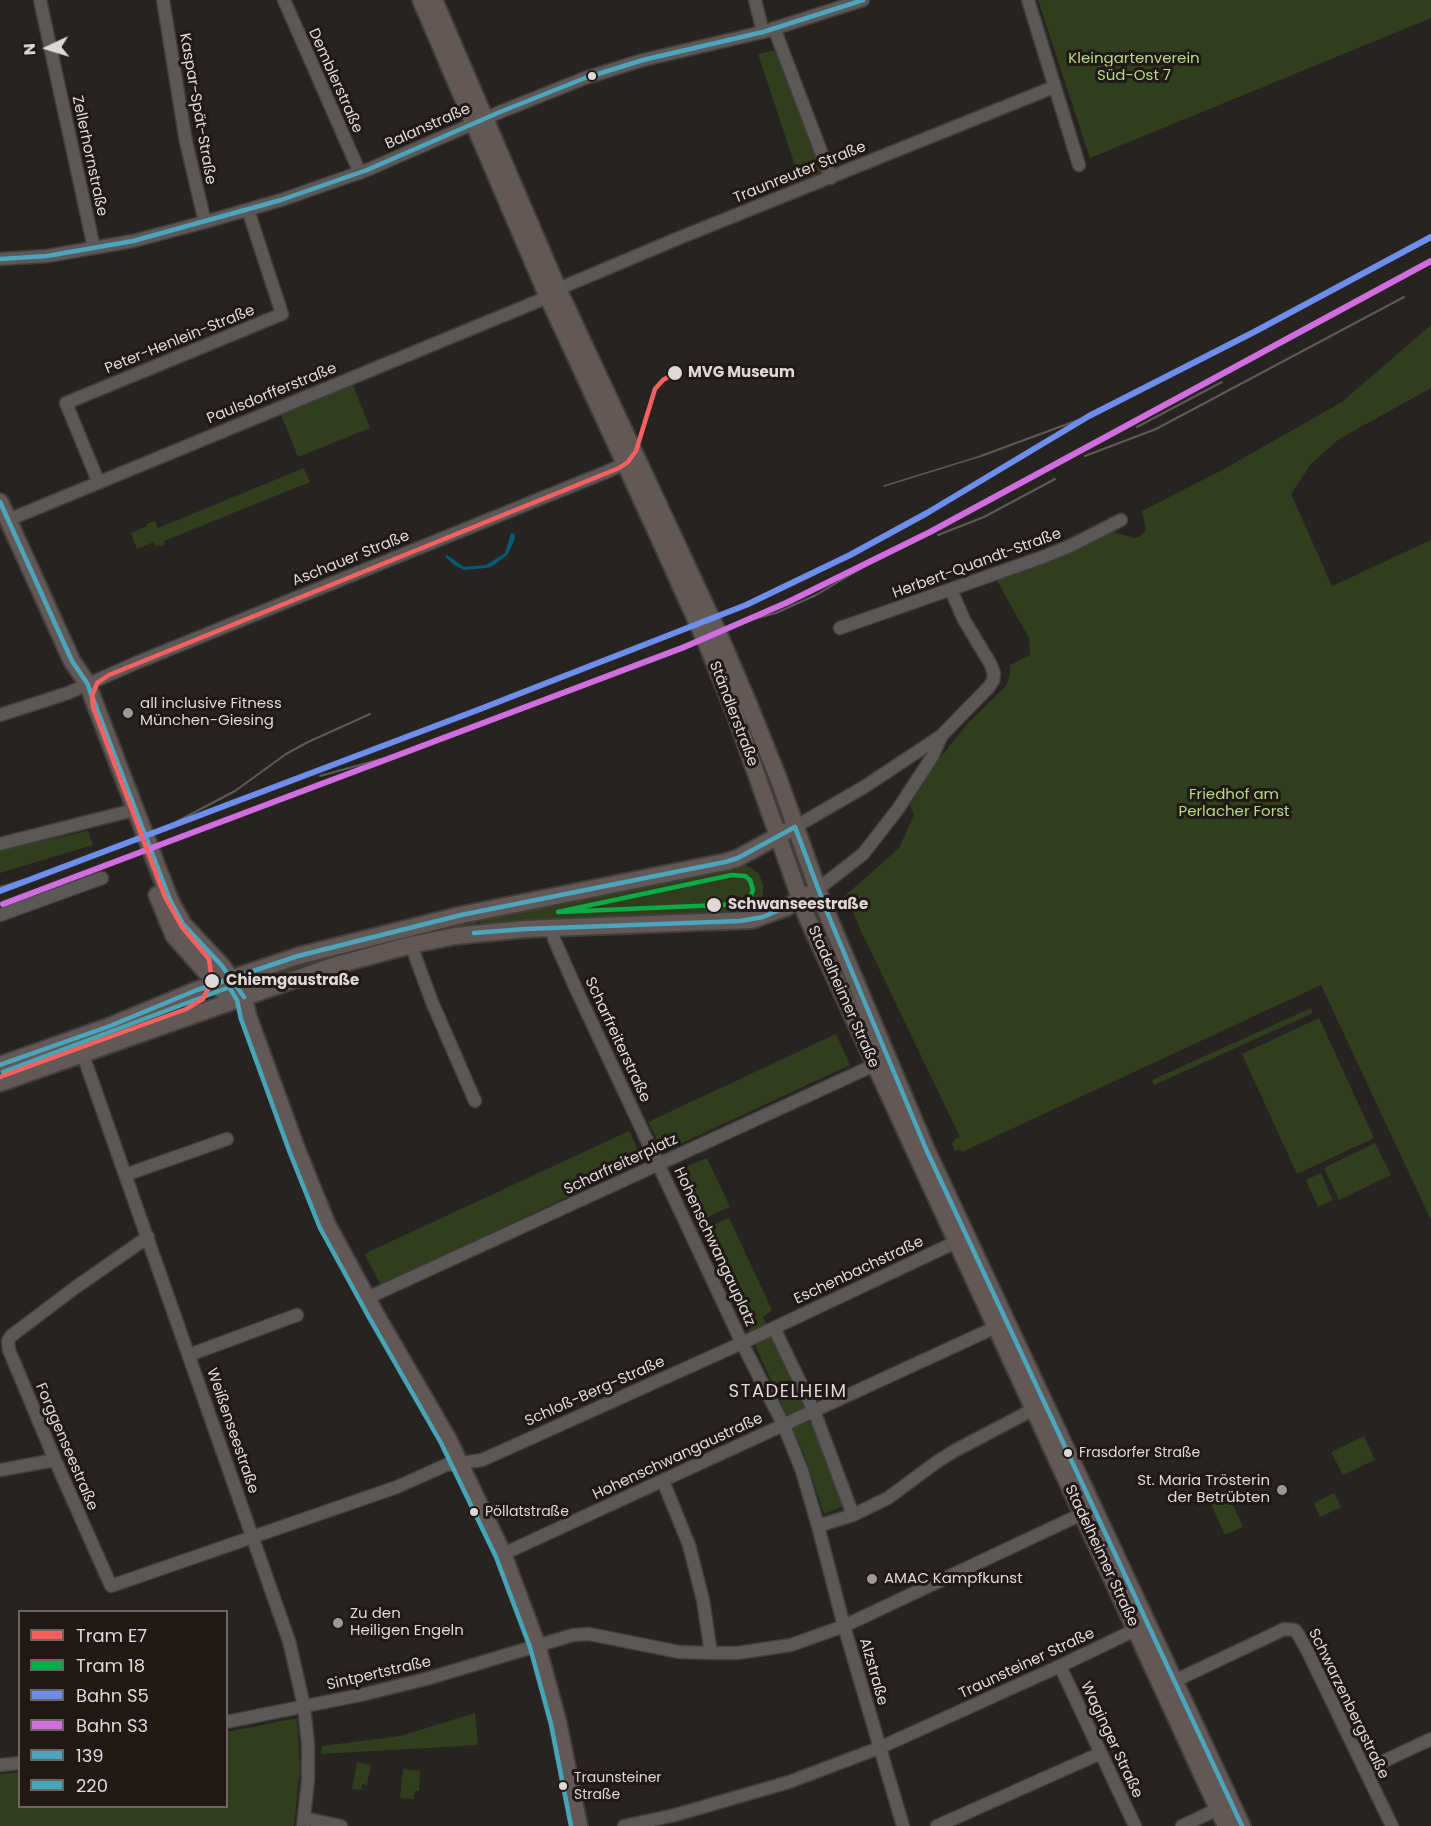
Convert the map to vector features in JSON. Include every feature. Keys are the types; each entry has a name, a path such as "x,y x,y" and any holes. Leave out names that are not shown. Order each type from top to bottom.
{"main road":[{"name":"Ständlerstraße","path":"421,0 479,121 553,293 629,457 728,656 768,750 795,827"},
{"name":"Ständlerstraße","path":"434,0 479,121"},
{"name":"Ständlerstraße","path":"629,457 734,711 778,836"},
{"path":"0,502 72,661 170,900 190,933 232,978 321,1212 459,1462 503,1554 537,1646 558,1722 579,1826"},
{"path":"82,686 126,812 172,932 215,984 239,999"},
{"path":"0,1065 110,1026 215,984 298,956 427,923 725,862 738,858 795,827"},
{"name":"Stadelheimer Straße","path":"795,827 880,1062"},
{"name":"Stadelheimer Straße","path":"778,836 800,901 880,1062 1168,1684 1242,1826"},
{"path":"0,1083 333,966 411,945 462,935 553,928 741,921 763,917 800,901 818,889"},
{"name":"Stadelheimer Straße","path":"921,1152 956,1242 1034,1409 1087,1511 1135,1630 1168,1684 1226,1826"}],"street":[{"name":"Zellerhornstraße","path":"40,0 94,248"},
{"name":"Kaspar-Spät-Straße","path":"163,0 186,142 205,222"},
{"name":"Demblerstraße","path":"284,0 360,173"},
{"path":"755,0 831,178"},
{"name":"Balanstraße","path":"0,260 94,248 248,210 360,173 570,83 608,70 769,30 863,0"},
{"path":"1028,0 1079,165"},
{"name":"Traunreuter Straße","path":"553,293 679,238 1054,87"},
{"name":"Peter-Henlein-Straße","path":"98,482 66,403 282,314 248,210"},
{"name":"Paulsdorfferstraße","path":"8,520 553,293"},
{"name":"Aschauer Straße","path":"0,715 82,686 606,472 629,457"},
{"name":"Herbert-Quandt-Straße","path":"840,628 1072,545 1121,520"},
{"path":"795,827 864,787 941,736 993,681 994,673 990,663 964,620 951,590"},
{"path":"818,889 863,854 898,809 932,757 941,736"},
{"path":"0,844 126,812"},
{"path":"0,915 102,878"},
{"name":"Scharfreiterstraße","path":"553,928 558,949 658,1164"},
{"path":"411,945 435,1009 475,1101"},
{"name":"Weißenseestraße","path":"83,1054 289,1641 304,1706 308,1780 303,1822"},
{"name":"Scharfreiterplatz","path":"367,1298 880,1062"},
{"path":"125,1174 227,1139"},
{"name":"Hohenschwangauplatz","path":"658,1164 742,1343 784,1426 802,1471 818,1526"},
{"name":"Forggenseestraße","path":"148,1237 11,1336 8,1341 9,1350 111,1586 253,1537"},
{"name":"Eschenbachstraße","path":"774,1328 956,1242"},
{"path":"189,1354 297,1316"},
{"name":"Hohenschwangaustraße","path":"503,1554 996,1327"},
{"name":"Hohenschwangauplatz","path":"742,1343 774,1328 814,1411 852,1515"},
{"name":"Schloß-Berg-Straße","path":"459,1462 483,1460 742,1343"},
{"path":"818,1526 852,1515 888,1498 956,1450 1034,1409"},
{"path":"0,1470 55,1460"},
{"path":"253,1537 397,1487 440,1467 459,1462"},
{"path":"663,1481 689,1545 703,1600 711,1653"},
{"name":"Sintpertstraße","path":"228,1722 365,1694 459,1670 565,1637 589,1634 679,1652 737,1653 791,1645 844,1626 1087,1511"},
{"name":"Alzstraße","path":"818,1526 844,1626 903,1826"},
{"name":"Schwarzenbergstraße","path":"1168,1684 1284,1629 1294,1630 1307,1650 1392,1826"},
{"name":"Traunsteiner Straße","path":"624,1826 676,1821 879,1748 1135,1630"},
{"name":"Waginger Straße","path":"1060,1666 1135,1826"},
{"path":"1365,1770 1431,1739"},
{"path":"937,1826 1101,1753"},
{"path":"0,1765 18,1763"},
{"path":"1182,1826 1218,1809"},
{"path":"303,1822 341,1826"}],"green space":[{"name":"Kleingartenverein Süd-Ost 7","path":"1038,0 1431,0 1431,18 1090,158"},
{"path":"777,50 822,172 800,181 758,54"},
{"name":"Friedhof am Perlacher Forst","path":"1431,325 1431,388 1339,439 1311,464 1291,494 1332,586 1431,540 1431,1220 1321,985 962,1152 960,1149 955,1151 952,1144 960,1137 846,895 899,848 914,815 910,805 935,764 968,723 1006,686 1010,675 1010,665 1030,655 1029,638 996,579 1041,563 1110,531 1139,537 1146,530 1142,511 1224,469 1342,402"},
{"path":"352,383 370,428 298,457 280,412"},
{"path":"304,468 310,482 164,541 165,545 161,547 160,545 156,547 154,542 137,549 131,533 147,524 155,521 158,528"},
{"path":"88,831 93,845 0,873 0,850"},
{"path":"733,864 743,864 752,868 759,874 763,885 763,894 759,904 745,913 481,926 479,916"},
{"path":"476,919 478,929 260,984 257,976 330,953"},
{"path":"1311,1008 1313,1013 1154,1085 1152,1080"},
{"path":"1319,1018 1374,1138 1297,1174 1242,1054"},
{"path":"836,1034 850,1065 667,1150 661,1148 648,1122"},
{"path":"629,1131 643,1161 381,1285 364,1254"},
{"path":"1375,1143 1391,1175 1339,1200 1324,1168"},
{"path":"707,1158 730,1207 696,1222 673,1172"},
{"path":"1321,1173 1333,1200 1318,1207 1306,1180"},
{"path":"729,1218 772,1310 763,1317 806,1407 844,1506 824,1514 805,1456 703,1229"},
{"path":"1364,1436 1375,1460 1343,1475 1331,1452"},
{"path":"1334,1493 1341,1507 1320,1517 1314,1503"},
{"path":"1228,1494 1243,1527 1225,1535 1210,1502"},
{"path":"475,1713 478,1745 321,1754 322,1746 400,1736"},
{"path":"297,1718 300,1769 294,1826 0,1826 0,1774 18,1772 18,1808 228,1808 228,1732"},
{"path":"357,1762 371,1765 367,1785 362,1784 361,1790 352,1789"},
{"path":"403,1769 420,1771 419,1791 415,1791 414,1799 400,1798"}],"water":[{"path":"511,533 515,534 514,541 508,554 493,566 464,570 454,565 445,556 447,555 464,567 486,565 505,553"}],"tram line":[{"name":"E7","path":"0,1077 186,1009 203,999 212,981 209,959 182,927 165,897 93,707 92,696 97,683 109,675 619,468 628,462 636,451 655,389 663,380 675,373"},
{"path":"884,486 981,456"},
{"name":"18","path":"732,875 745,876 750,880 753,890 748,902 558,912 732,875"}],"railway":[{"path":"1085,456 1156,429 1404,297"},
{"path":"1137,427 1222,382"},
{"path":"981,456 1089,416"},
{"path":"320,776 410,751 644,660 776,613 816,595 872,562 1144,417"},
{"path":"938,535 984,517 1055,479"},
{"path":"157,832 235,791 286,754 370,714"},
{"path":"242,813 332,778"},
{"path":"0,887 56,870"}],"rail line":[{"name":"S5","path":"0,891 475,711 746,605 850,555 927,513 1089,416 1254,332 1431,237"},
{"name":"S3","path":"3,904 682,648 786,603 930,532 1431,261"}],"transit line":[{"name":"139","path":"0,259 47,256 133,241 281,200 367,170 585,78 643,60 763,32 863,0"},
{"name":"139","path":"0,502 72,661 87,683 170,900 183,924 222,966 244,997"},
{"name":"139","path":"795,827 827,912 926,1149 1242,1826"},
{"name":"139","path":"0,1065 110,1026 197,990 298,956 461,915 725,862 738,858 795,827"},
{"name":"139","path":"474,933 740,921 763,917 800,901"},
{"name":"220","path":"226,982 237,1000 241,1019 320,1228 441,1443 496,1557 530,1647 551,1724 571,1826"},
{"name":"220","path":"3,1072 235,985"}],"place":[{"name":"MVG Museum","path":"675,373"},
{"name":"all inclusive Fitness München-Giesing","path":"128,713"},
{"name":"Schwanseestraße","path":"714,905"},
{"name":"Chiemgaustraße","path":"212,981"},
{"name":"Frasdorfer Straße","path":"1068,1453"},
{"name":"St. Maria Trösterin der Betrübten","path":"1282,1490"},
{"name":"Pöllatstraße","path":"474,1512"},
{"name":"AMAC Kampfkunst","path":"872,1579"},
{"name":"Zu den Heiligen Engeln","path":"338,1623"},
{"name":"Traunsteiner Straße","path":"563,1786"}],"district":[{"name":"STADELHEIM","path":"788,1392"}]}
